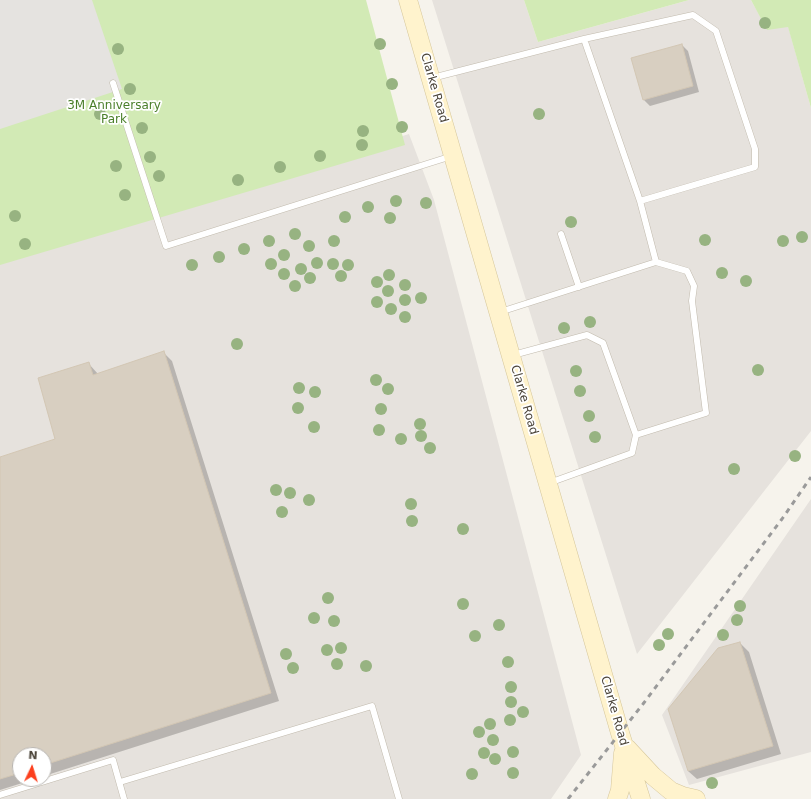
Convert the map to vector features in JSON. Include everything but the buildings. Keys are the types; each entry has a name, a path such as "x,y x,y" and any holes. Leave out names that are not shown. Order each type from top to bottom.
{"main road":[{"name":"Clarke Road","path":"408,0 623,744 641,799"},
{"path":"617,799 620,790 623,744"},
{"path":"623,744 653,776 671,791 696,799"}],"lane":[{"path":"431,78 584,39 693,15 716,31 755,149 755,167 640,201"},
{"path":"584,39 640,201 656,262"},
{"path":"114,83 166,246 453,156"},
{"path":"561,234 578,287"},
{"path":"498,312 656,262 687,271 694,286 692,301 706,414 636,435"},
{"path":"511,356 587,335 603,343 636,435 632,453 548,483"},
{"path":"120,782 372,706 399,799"},
{"path":"0,795 113,760 124,799"}],"shaded area":[{"path":"0,0 92,0 122,89 0,129"},
{"path":"432,0 524,0 538,42 689,0 751,0 767,29 788,26 811,108 811,431 637,654"},
{"path":"409,134 434,200 581,755 551,799 0,799 0,262"},
{"path":"811,499 811,752 689,785 662,715"}],"green space":[{"name":"3M Anniversary Park","path":"0,0 366,0 405,145 0,265"},
{"path":"524,0 689,0 538,42"},
{"path":"751,0 811,0 811,108 788,27 767,30"}],"railway":[{"path":"568,799 643,704 782,519 811,477"}]}
